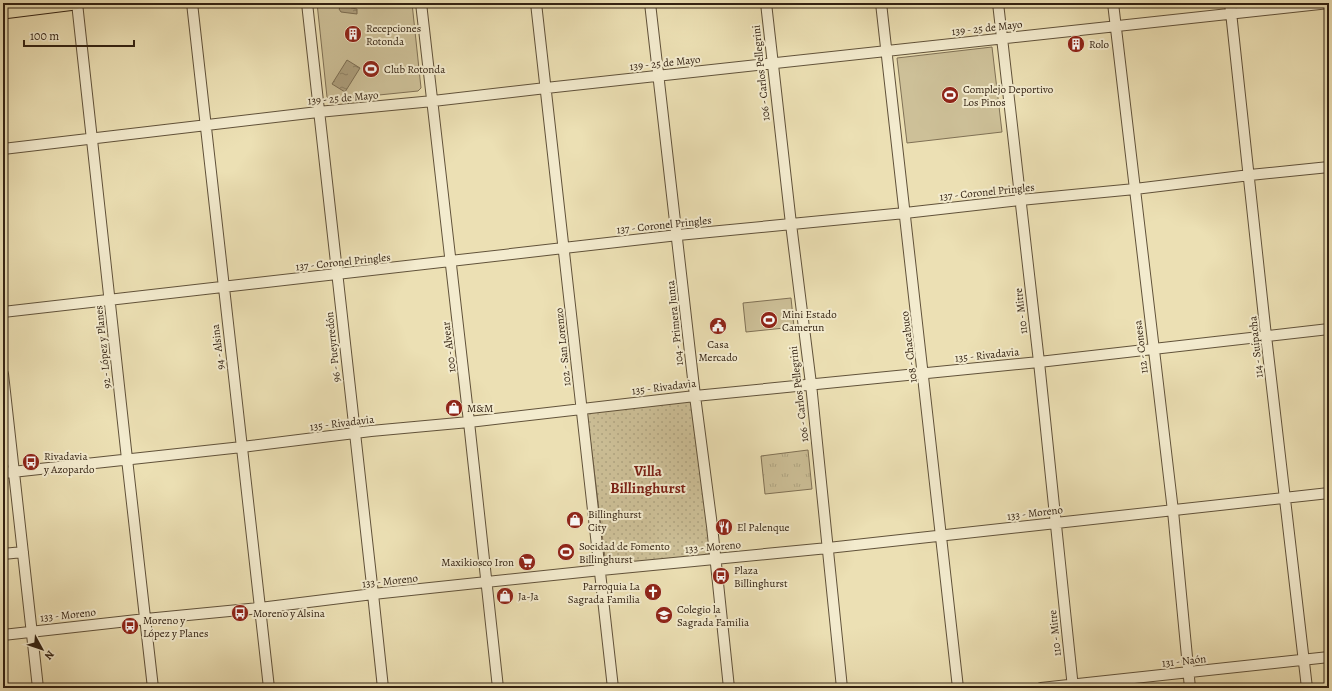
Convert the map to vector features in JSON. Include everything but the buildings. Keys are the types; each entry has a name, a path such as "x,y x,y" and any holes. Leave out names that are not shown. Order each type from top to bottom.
{"main road":[{"path":"6,8 76,3"}],"street":[{"name":"92 - López y Planes","path":"76,3 153,688"},
{"name":"94 - Alsina","path":"192,3 269,688"},
{"name":"96 - Pueyrredón","path":"307,3 383,688"},
{"name":"100 - Alvear","path":"422,3 498,688"},
{"name":"102 - San Lorenzo","path":"536,3 601,570 613,688"},
{"name":"104 - Primera Junta","path":"650,3 678,235 695,396 712,526 714,559 729,688"},
{"name":"106 - Carlos Pellegrini","path":"766,3 790,224 811,384 842,688"},
{"name":"108 - Chacabuco","path":"881,3 924,374 958,688"},
{"name":"110 - Mitre","path":"998,3 1039,362 1073,686"},
{"name":"112 - Conesa","path":"1113,3 1173,511 1190,688"},
{"name":"139 - 25 de Mayo","path":"3,148 206,124 433,101 1115,26 1231,8 1329,3"},
{"name":"114 - Suipacha","path":"1231,8 1266,336 1307,688"},
{"name":"137 - Coronel Pringles","path":"3,312 678,235 905,213 1135,189 1250,175 1329,168"},
{"name":"135 - Rivadavia","path":"3,472 242,447 695,396 1039,362 1329,329"},
{"path":"3,374 33,631 38,688"},
{"name":"133 - Moreno","path":"3,635 260,608 373,594 942,536 1329,493"},
{"path":"3,554 23,552"},
{"name":"131 - Naón","path":"1041,688 1073,686 1329,657"}],"green space":[{"name":"Club Rotonda","path":"317,3 412,3 421,88 418,91 330,100 327,97"},
{"name":"Complejo Deportivo Los Pinos","path":"992,47 1002,132 907,143 897,58"},
{"name":"Mini Estado Camerun","path":"791,298 794,327 746,332 743,303"},
{"path":"691,400 711,550 705,556 606,566 587,413"},
{"path":"808,450 812,489 765,494 761,456"}],"water":[{"path":"344,3 351,8 357,9 357,14 341,12 339,9"},
{"path":"347,60 360,68 345,92 332,84"}],"place":[{"name":"Recepciones Rotonda","path":"353,34"},
{"name":"Rolo","path":"1076,44"},
{"name":"Club Rotonda","path":"371,69"},
{"name":"Complejo Deportivo Los Pinos","path":"950,95"},
{"name":"Mini Estado Camerun","path":"769,320"},
{"name":"Casa Mercado","path":"718,326"},
{"name":"M&M","path":"454,408"},
{"name":"Rivadavia y Azopardo","path":"31,462"},
{"name":"Billinghurst City","path":"575,520"},
{"name":"El Palenque","path":"724,527"},
{"name":"Socidad de Fomento Billinghurst","path":"566,552"},
{"name":"Maxikiosco Iron","path":"527,562"},
{"name":"Plaza Billinghurst","path":"721,576"},
{"name":"Parroquia La Sagrada Familia","path":"653,592"},
{"name":"Ja-Ja","path":"505,596"},
{"name":"Moreno y Alsina","path":"240,613"},
{"name":"Colegio la Sagrada Familia","path":"664,615"},
{"name":"Moreno y López y Planes","path":"130,626"}],"district":[{"name":"Villa Billinghurst","path":"648,480"}]}
